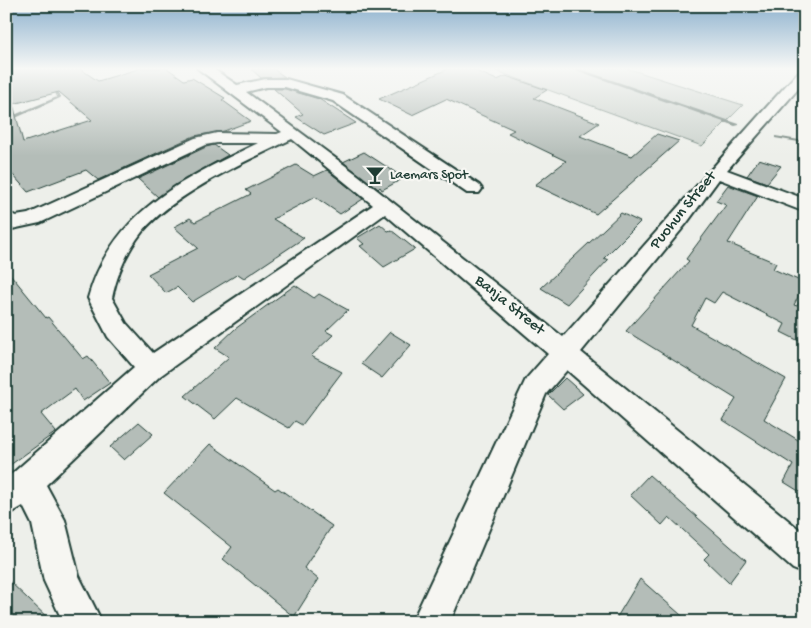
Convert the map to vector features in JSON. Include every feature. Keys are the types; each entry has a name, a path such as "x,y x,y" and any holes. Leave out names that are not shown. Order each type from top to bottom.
{"street":[{"name":"Banja Street","path":"243,97 287,136 385,205 567,353 805,557"},
{"path":"336,97 473,189"},
{"name":"Puohun Street","path":"431,622 536,388 679,220 716,172 782,97"},
{"path":"6,218 12,223 33,219 201,141 217,138 287,136"},
{"path":"151,368 117,330 100,298 103,280 111,263 142,220 179,193 287,136"},
{"path":"716,172 805,206"},
{"path":"83,622 62,581 48,520 17,491 151,368 385,205"}],"shaded area":[{"path":"568,97 719,97 743,105 702,146"}],"building":[{"path":"6,97 39,97 13,104 23,142 92,120 65,97 224,97 222,100 251,121 224,131 194,136 98,180 86,170 28,192 6,167"},
{"path":"284,97 319,99 356,123 324,135 296,117 303,114"},
{"path":"383,97 535,97 599,123 580,136 632,156 657,134 679,141 596,214 535,185 566,161 508,133 514,130 446,99 412,115 379,99"},
{"path":"214,145 228,155 158,197 138,179 206,147"},
{"path":"364,152 404,178 382,190 380,187 378,189 343,162"},
{"path":"759,159 781,166 767,183 747,176"},
{"path":"296,165 314,176 327,170 363,199 340,214 315,197 273,219 304,238 244,278 238,274 192,302 177,287 166,293 148,274 198,248 174,227 190,218 195,222 251,194 246,190"},
{"path":"728,185 758,196 728,243 776,263 773,269 805,283 794,305 797,306 805,293 805,344 781,332 785,324 722,292 714,303 705,298 691,325 786,379 764,419 803,443 805,440 805,495 784,482 793,465 723,420 736,399 626,331 689,261 686,259 726,205 716,201"},
{"path":"621,213 640,222 604,258 608,260 567,304 541,288"},
{"path":"380,224 388,231 391,230 415,249 384,267 360,246 364,244 357,238"},
{"path":"6,269 83,359 88,356 110,383 83,401 75,389 41,414 56,432 6,468"},
{"path":"295,285 314,298 319,294 348,310 326,331 333,335 311,356 342,372 302,425 295,421 289,428 237,398 215,419 185,396 229,357 215,348 235,329"},
{"path":"390,332 411,345 382,378 361,364"},
{"path":"565,378 583,394 563,409 548,395"},
{"path":"139,422 153,434 124,460 110,447"},
{"path":"210,444 275,490 278,488 332,526 304,568 318,579 294,617 223,559 232,547 164,493"},
{"path":"649,475 746,560 729,583 704,559 709,554 669,517 662,525 630,495"},
{"path":"6,578 52,622 6,622"},
{"path":"640,579 689,622 614,622"}],"waterway":[{"path":"9,119 58,97"},
{"path":"657,97 737,125"},
{"path":"777,137 805,142"}],"place":[{"name":"Laemars Spot","path":"375,175"}]}
